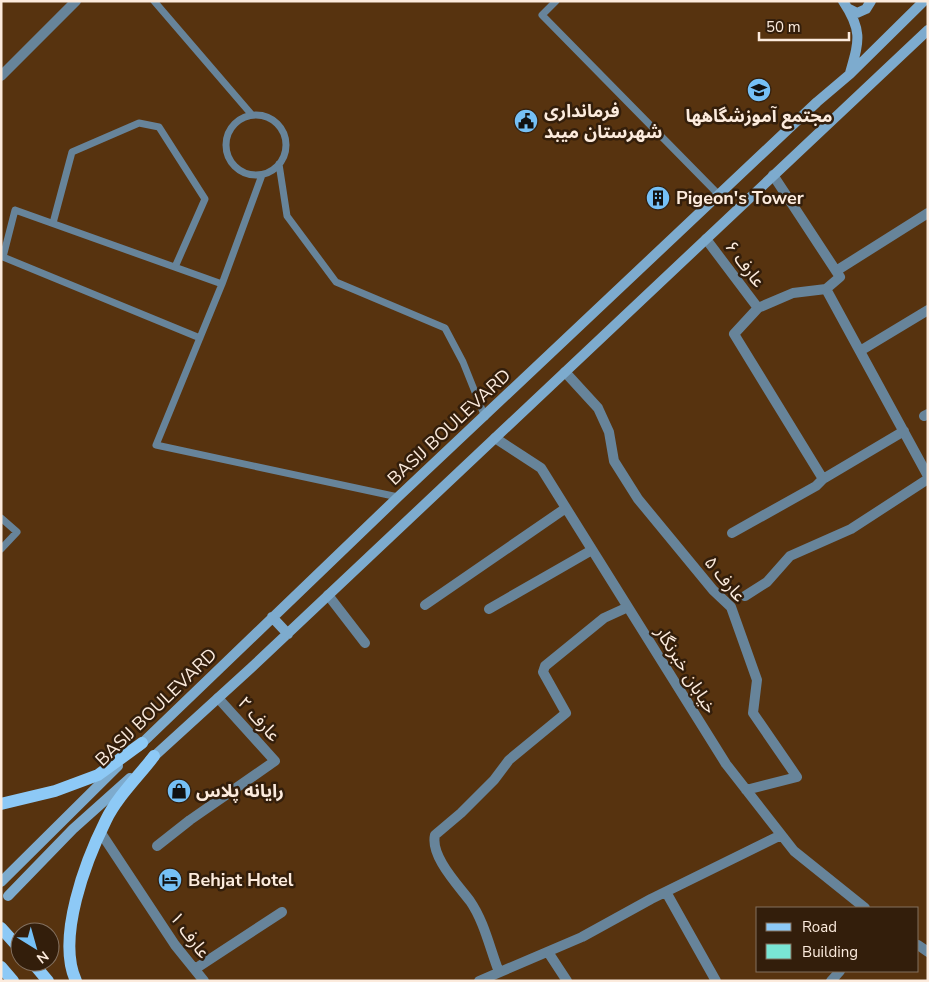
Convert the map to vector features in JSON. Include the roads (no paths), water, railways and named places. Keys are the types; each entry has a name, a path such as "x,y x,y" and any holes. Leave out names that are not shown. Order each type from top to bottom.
{"main road":[{"path":"846,5 856,12 866,9 871,1"},
{"name":"BASIJ BOULEVARD","path":"1,882 142,742 272,617 850,74 924,1"},
{"path":"846,5 854,17 859,42 850,74"},
{"name":"BASIJ BOULEVARD","path":"8,896 73,829 288,634 928,30"},
{"path":"272,617 288,634"},
{"path":"1,804 55,791 98,775 142,742"},
{"path":"76,981 68,953 71,915 106,818 154,756"},
{"path":"1,928 10,938"},
{"path":"1,967 13,981"}],"street":[{"path":"1,76 76,1"},
{"path":"774,175 838,274"},
{"path":"823,479 734,334 758,308 793,293 826,289 838,274 928,213"},
{"name":"عارف ۶","path":"706,239 758,308"},
{"path":"745,596 767,582 790,556 851,528 928,477 826,289"},
{"path":"860,351 928,310"},
{"name":"عارف ۵","path":"565,372 598,408 609,432 614,461 638,499 713,590 731,607 758,680 753,713 797,777 746,790"},
{"path":"732,533 816,486 823,479 904,431"},
{"name":"خیابان خبرنگار","path":"495,438 541,468 726,764 781,835 794,851 863,907"},
{"path":"425,605 566,508"},
{"path":"489,609 592,550"},
{"path":"328,595 365,643"},
{"path":"498,972 481,922 471,903 452,878 435,849 435,835 439,829 461,813 494,780 508,760 566,713 543,672 545,666 604,618 628,607"},
{"name":"عارف ۲","path":"157,846 190,820 275,761 218,698"},
{"name":"عارف ۱","path":"100,833 175,945 204,981"},
{"path":"479,981 582,937 666,892 781,835"},
{"path":"666,892 716,981"},
{"path":"195,969 282,912"},
{"path":"548,952 567,981"}],"lane":[{"path":"154,1 252,115"},
{"path":"556,1 542,15 719,196"},
{"path":"252,115 266,117 281,128 286,146 279,164 272,171 262,175 251,175 237,169 228,157 225,147 226,137 231,127 239,120 252,115"},
{"path":"52,223 72,152 139,124 159,127 205,199 174,267"},
{"path":"279,164 287,216 336,282 445,328 463,362 485,417"},
{"path":"262,175 222,284 156,444 398,497"},
{"path":"200,338 3,257 15,210 222,284"},
{"path":"1,518 17,532 1,549"}],"place":[{"name":"مجتمع آموزشگاهها","path":"759,90"},
{"name":"فرمانداری شهرستان میبد","path":"526,121"},
{"name":"Pigeon's Tower","path":"658,198"},
{"name":"رایانه پلاس","path":"179,791"},
{"name":"Behjat Hotel","path":"170,880"}]}
